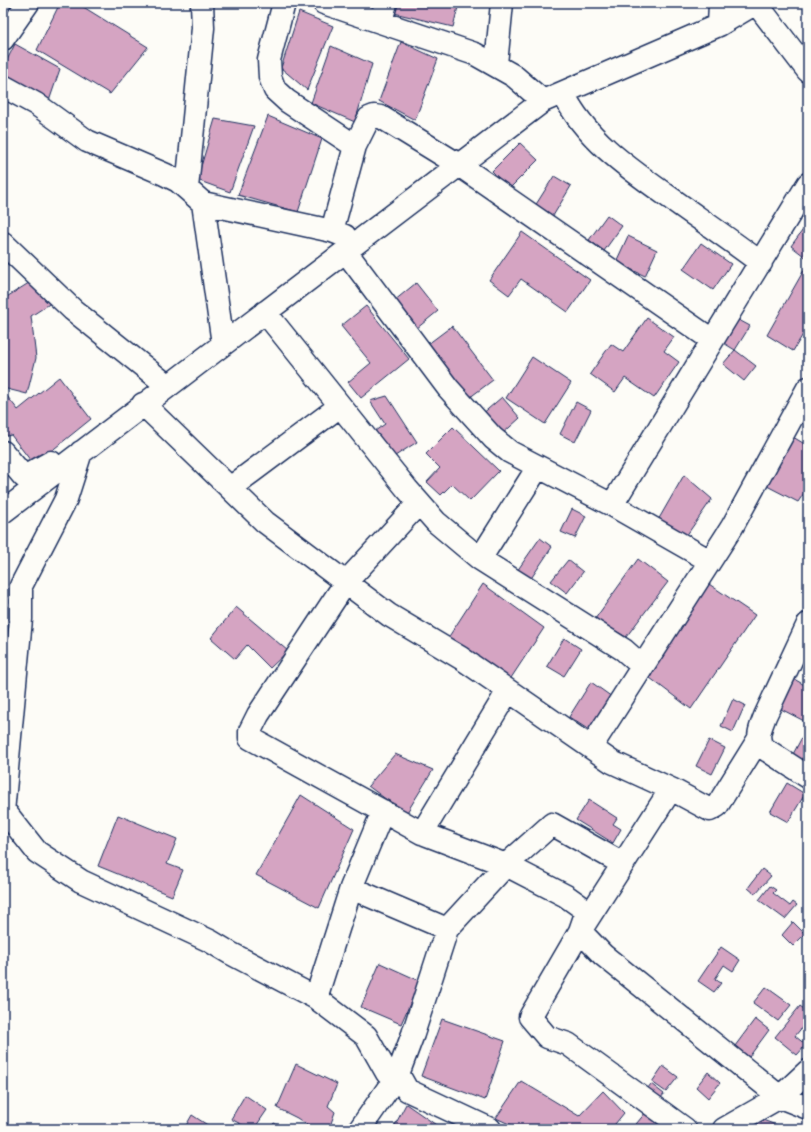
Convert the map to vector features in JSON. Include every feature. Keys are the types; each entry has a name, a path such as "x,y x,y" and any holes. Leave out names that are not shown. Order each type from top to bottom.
{"street":[{"path":"3,39 28,3"},
{"path":"187,188 203,28 202,3"},
{"path":"284,3 269,60 270,77 275,90 287,101 355,146"},
{"path":"324,3 383,13 475,54 496,64 514,76 543,101"},
{"path":"496,64 502,3"},
{"path":"719,25 720,3"},
{"path":"3,512 543,101 719,25 756,3 808,71"},
{"path":"3,86 36,104 87,141 164,174 187,188 203,203 332,231 353,247 453,394 493,438 510,452 612,505 710,561"},
{"path":"563,93 571,109 584,126 613,155 761,263"},
{"path":"332,231 355,146 369,118 374,116 381,117 459,165 712,340"},
{"path":"612,505 808,184"},
{"path":"203,203 223,344"},
{"path":"3,243 73,310 168,386"},
{"path":"265,312 436,522 480,559 624,650 642,666"},
{"path":"591,747 732,527 808,388"},
{"path":"143,404 265,522 390,615 461,658 612,762 671,789 710,810 717,806 758,740 759,730 765,716 801,659 808,624"},
{"path":"230,488 340,406"},
{"path":"3,452 24,477 112,428"},
{"path":"81,452 66,499 22,586 21,619 3,810 37,852 81,881 210,941 316,998 366,1036 387,1072 398,1074"},
{"path":"480,559 538,467"},
{"path":"419,503 346,582 258,715 250,730 250,738 422,833 506,865 566,896 587,911 580,931"},
{"path":"422,833 508,691"},
{"path":"758,740 762,747 808,777"},
{"path":"671,789 580,931 530,1017 547,1036 568,1044 685,1129"},
{"path":"316,998 351,888 383,811"},
{"path":"360,1129 398,1074 413,1034 447,929 506,865 552,824 623,864"},
{"path":"351,888 447,929"},
{"path":"580,931 603,955 780,1097 808,1108"},
{"path":"724,1129 780,1097 808,1071"},
{"path":"398,1074 407,1090 490,1129"}],"building":[{"path":"60,3 77,3 148,47 110,94 37,50"},
{"path":"398,3 459,3 453,27 394,13"},
{"path":"299,12 333,26 307,90 281,68"},
{"path":"401,42 438,59 415,120 379,101"},
{"path":"15,44 60,69 48,104 3,77 3,68"},
{"path":"331,46 372,64 355,122 311,103"},
{"path":"268,116 322,139 298,212 238,195"},
{"path":"215,119 254,126 230,192 197,180"},
{"path":"520,143 538,160 509,189 492,171"},
{"path":"554,176 571,186 553,216 535,206"},
{"path":"607,215 622,226 604,251 589,240"},
{"path":"808,223 808,259 791,246"},
{"path":"522,232 590,280 568,312 521,279 509,295 489,280"},
{"path":"628,236 657,250 645,276 616,262"},
{"path":"701,243 731,264 713,290 683,269"},
{"path":"808,263 808,326 793,351 767,335"},
{"path":"35,279 51,303 31,316 36,358 27,394 3,388 3,307 5,298"},
{"path":"416,283 438,311 416,329 394,301"},
{"path":"366,306 409,359 361,398 348,382 371,363 341,326"},
{"path":"647,318 674,337 664,351 679,362 654,398 625,378 615,392 590,374 611,344 623,352"},
{"path":"737,319 750,326 735,350 722,342"},
{"path":"452,326 493,380 469,398 428,344"},
{"path":"735,350 756,366 744,381 723,364"},
{"path":"532,357 571,383 545,424 506,398"},
{"path":"59,377 91,419 34,465 11,435 3,437 3,391 18,410"},
{"path":"387,396 417,442 392,458 375,431 385,424 370,401"},
{"path":"502,397 520,418 500,436 481,415"},
{"path":"576,402 591,410 575,442 560,434"},
{"path":"453,427 499,471 470,501 452,484 441,495 427,482 440,468 426,454"},
{"path":"793,437 808,446 808,487 798,502 767,486"},
{"path":"684,475 712,499 684,539 657,522"},
{"path":"572,509 586,516 575,538 561,532"},
{"path":"540,538 552,547 530,580 517,571"},
{"path":"638,559 668,582 626,637 595,619"},
{"path":"568,560 583,572 567,593 551,581"},
{"path":"700,578 755,615 691,709 650,678"},
{"path":"483,584 544,628 509,681 448,638"},
{"path":"236,607 288,651 270,668 247,645 235,659 211,638"},
{"path":"564,638 581,649 564,676 547,666"},
{"path":"794,679 808,687 808,723 779,708"},
{"path":"591,682 612,697 589,730 569,717"},
{"path":"733,699 745,705 733,732 721,726"},
{"path":"808,726 808,765 792,756"},
{"path":"709,740 725,748 712,774 696,766"},
{"path":"395,754 433,770 406,814 368,786"},
{"path":"787,783 805,794 788,822 770,812"},
{"path":"301,795 354,829 319,908 256,875"},
{"path":"589,800 617,818 613,824 621,829 613,843 576,820"},
{"path":"118,815 177,839 167,864 183,870 172,896 98,866"},
{"path":"762,869 771,876 755,894 748,888"},
{"path":"770,886 776,890 773,893 790,906 793,902 797,905 785,919 759,900"},
{"path":"793,922 805,934 793,946 782,935"},
{"path":"721,947 740,960 733,971 724,965 715,979 721,983 714,992 698,981"},
{"path":"380,963 420,981 401,1024 361,1007"},
{"path":"766,987 791,1005 778,1021 753,1003"},
{"path":"800,1006 808,1012 808,1028 804,1025 795,1036 806,1045 797,1055 775,1037"},
{"path":"442,1019 505,1041 485,1100 421,1076"},
{"path":"755,1019 769,1030 749,1057 735,1046"},
{"path":"296,1064 337,1084 328,1106 335,1112 329,1129 313,1129 297,1118 277,1108"},
{"path":"663,1066 678,1077 666,1092 652,1082"},
{"path":"708,1072 720,1083 708,1098 696,1087"},
{"path":"521,1081 579,1116 603,1091 624,1113 611,1129 520,1129 496,1118"},
{"path":"651,1084 664,1094 657,1103 644,1093"},
{"path":"245,1095 267,1110 254,1129 250,1129 231,1119"},
{"path":"406,1104 442,1129 393,1129"},
{"path":"646,1112 664,1128 632,1129"},
{"path":"192,1115 209,1126 207,1129 184,1129"},
{"path":"760,1119 787,1129 755,1129"},
{"path":"274,1123 285,1129 270,1129"}]}
